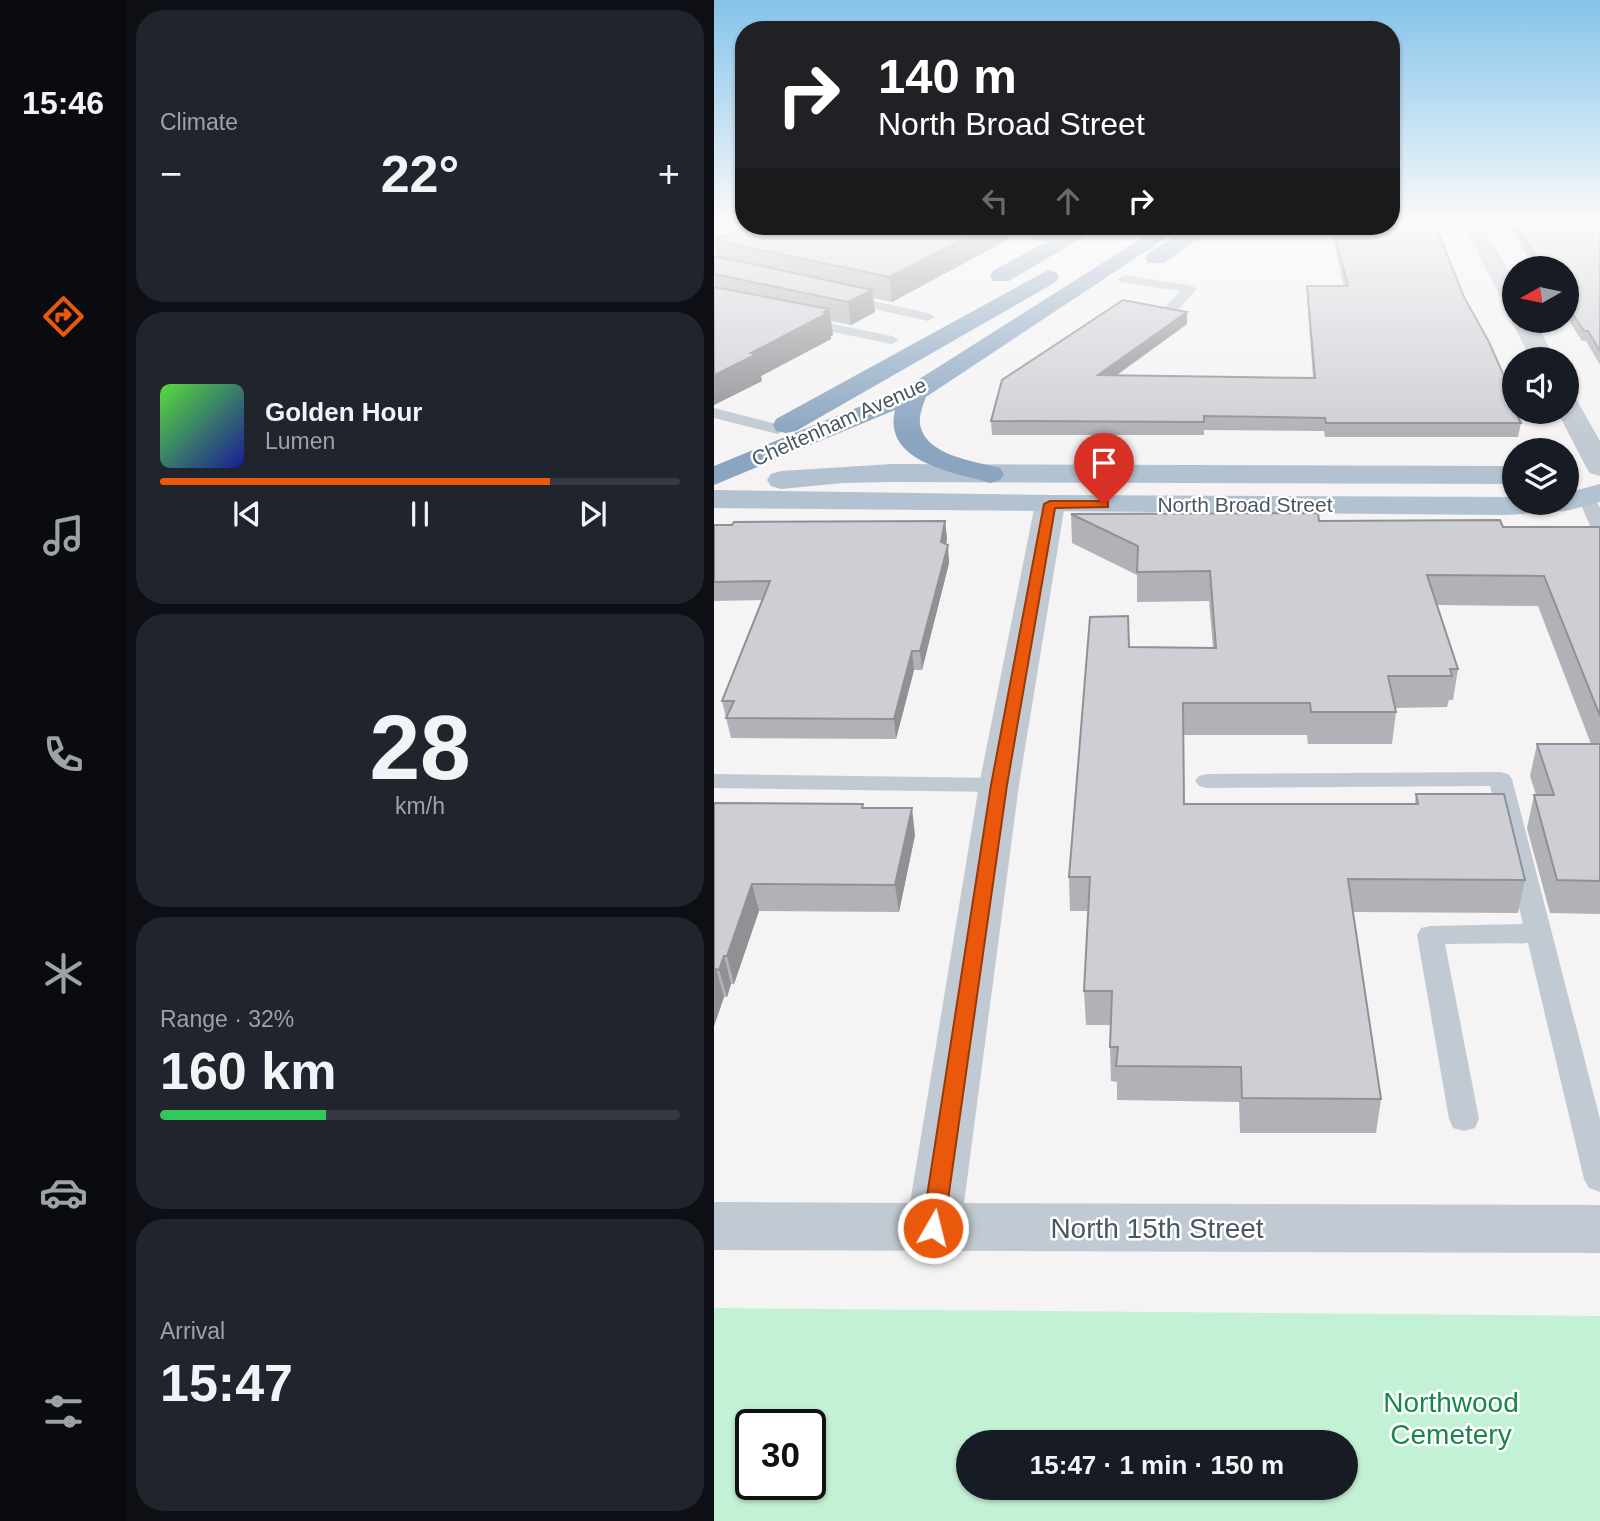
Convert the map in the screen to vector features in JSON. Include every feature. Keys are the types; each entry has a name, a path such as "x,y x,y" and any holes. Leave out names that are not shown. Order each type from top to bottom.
{"highway":[{"name":"Cheltenham Avenue","path":"714,467 1021,293"},
{"name":"Cheltenham Avenue","path":"714,476 918,390 1069,293"},
{"path":"989,474 926,452 912,441 906,424 918,390 1050,328 1104,293"},
{"path":"778,429 892,340 952,303"}],"main road":[{"name":"North Broad Street","path":"714,490 843,474 1502,475"},
{"name":"North Broad Street","path":"714,499 1506,506 1581,493"}],"street":[{"path":"1577,424 1600,467"},
{"path":"933,1228 999,785 1050,504"},
{"name":"North 15th Street","path":"714,1226 1600,1229"}],"lane":[{"path":"1168,312 1186,293"},
{"path":"832,296 928,317"},
{"path":"792,320 892,340"},
{"path":"714,413 778,429"},
{"path":"1581,493 1600,528"},
{"path":"1207,781 1500,779 1600,1180"},
{"path":"714,781 999,785"},
{"path":"1464,1119 1430,935 1538,933"}],"green space":[{"name":"Northwood Cemetery","path":"714,1308 1600,1316 1600,1521 714,1521"}],"building":[{"path":"714,293 745,293 829,309 824,312 828,313 751,353 757,354 714,375"},
{"path":"805,293 866,293 848,302"},
{"path":"1308,293 1462,293 1502,372 1502,423 1326,423 1325,418 1204,416 1204,422 991,421 1002,380 1123,300 1187,312 1098,375 1315,378"},
{"path":"1579,293 1600,293 1600,351 1588,331 1584,331 1579,324"},
{"path":"1318,513 1319,521 1500,520 1503,527 1600,527 1600,716 1544,576 1427,575 1458,669 1450,669 1452,676 1388,676 1396,712 1311,712 1310,703 1183,703 1184,804 1418,804 1416,794 1504,794 1525,880 1348,879 1381,1099 1242,1098 1241,1067 1116,1066 1118,1047 1110,1047 1112,991 1084,991 1090,877 1069,877 1090,617 1128,616 1129,647 1216,648 1210,571 1137,572 1138,546 1071,514"},
{"path":"945,521 941,542 948,545 920,651 912,651 894,719 726,718 734,701 722,701 770,581 714,582 714,525 732,525 734,522"},
{"path":"1537,744 1600,744 1600,881 1557,880 1534,795 1554,795"},
{"path":"714,803 863,804 862,808 912,808 895,885 752,884 727,956 724,956 714,976"}],"route":[{"path":"933,1228 999,785 1050,504 1104,505"}]}
